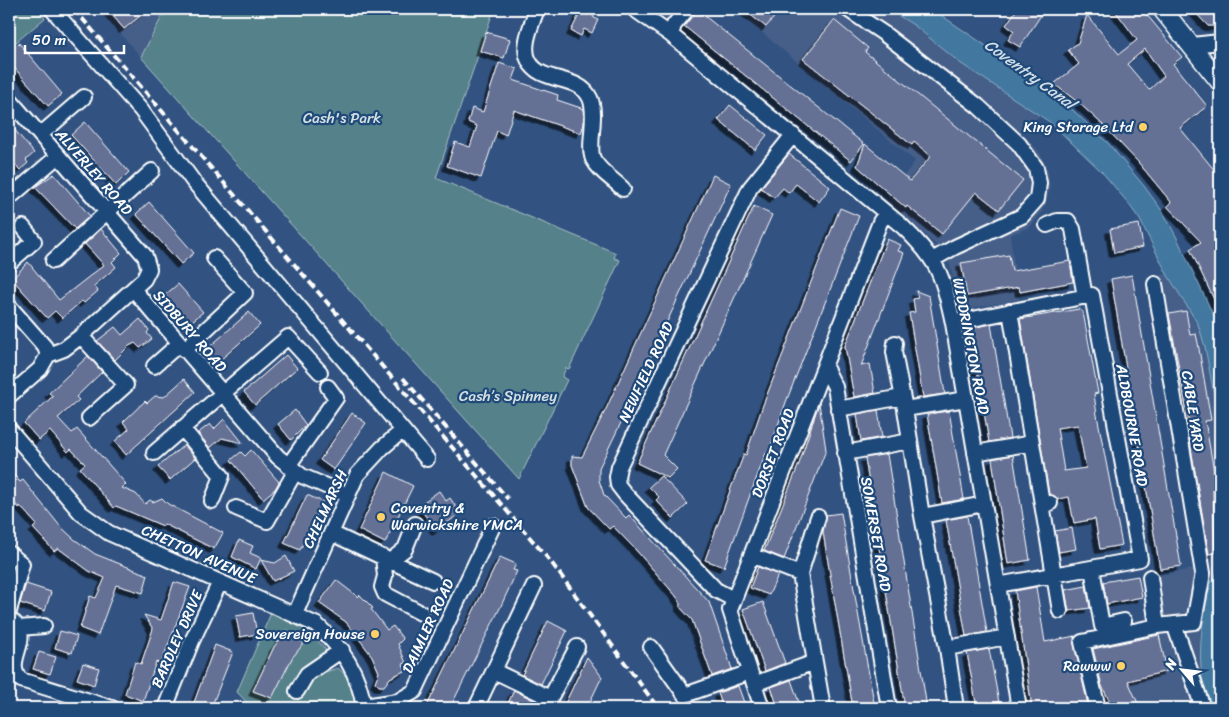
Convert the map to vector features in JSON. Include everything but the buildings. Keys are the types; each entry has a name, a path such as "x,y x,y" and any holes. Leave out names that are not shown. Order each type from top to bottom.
{"main road":[{"path":"1162,9 1220,82"}],"street":[{"path":"52,9 141,110 193,181 427,459"},
{"path":"537,9 527,42 528,60 533,67 544,73 580,85 590,98 593,115 593,158 601,169 623,189"},
{"name":"WIDDRINGTON ROAD","path":"634,9 670,35 886,213 914,237 932,260 945,286 1019,708"},
{"path":"670,35 674,26 687,9"},
{"path":"846,9 883,33 978,106 1019,144 1036,168 1039,191 1032,207 1022,216 955,247 932,260"},
{"path":"1192,45 1220,42"},
{"path":"40,134 84,97"},
{"name":"ALVERLEY ROAD","path":"11,106 40,134 145,256 149,269 144,280 133,290"},
{"name":"NEWFIELD ROAD","path":"733,599 716,590 651,522 618,485 616,476 750,188 793,135"},
{"path":"9,198 58,156"},
{"path":"53,261 152,171"},
{"name":"DORSET ROAD","path":"762,708 730,610 880,222 886,213"},
{"path":"952,323 1085,297 1073,229 1068,221 1057,221 1047,225"},
{"path":"9,264 34,241 23,227"},
{"path":"154,366 182,347 245,293 214,258"},
{"name":"CABLE YARD","path":"1156,284 1202,573 1194,622 1174,624"},
{"path":"9,396 40,369 48,356 64,349 82,336 133,290"},
{"name":"SIDBURY ROAD","path":"133,290 223,394 292,469 347,495"},
{"name":"ALDBOURNE ROAD","path":"998,585 1140,559 1092,295 1085,297"},
{"path":"9,306 45,347 48,356"},
{"path":"1010,312 1032,443 1046,503 1060,611"},
{"path":"82,336 126,385 89,418"},
{"name":"SIDBURY ROAD","path":"154,453 288,337 320,372"},
{"path":"895,343 894,352 956,708"},
{"name":"SOMERSET ROAD","path":"825,368 833,383 838,409 889,708"},
{"path":"236,508 267,522 292,469 336,398 328,387"},
{"path":"838,409 966,399"},
{"path":"182,428 222,476 212,501"},
{"name":"CHETTON AVENUE","path":"9,429 81,513 109,533 317,625 342,650 358,680 364,707"},
{"name":"CHELMARSH","path":"295,614 347,495 361,469 402,430"},
{"path":"845,453 910,441"},
{"path":"975,453 1032,443"},
{"path":"922,516 984,504"},
{"path":"818,517 800,574 824,708"},
{"path":"386,559 405,548 415,524"},
{"name":"DAIMLER ROAD","path":"364,707 398,701 415,691 493,526"},
{"path":"331,533 432,581"},
{"path":"9,553 22,564 9,611"},
{"path":"751,555 800,574"},
{"path":"386,559 382,587 385,594 421,613"},
{"path":"1092,568 1102,626 1124,621"},
{"path":"1150,577 1157,626"},
{"name":"BARDLEY DRIVE","path":"165,708 192,641 220,582"},
{"path":"476,708 534,586"},
{"path":"14,624 44,626"},
{"path":"14,624 21,638 12,672 21,680 112,708"},
{"path":"1098,708 1082,642 1174,624 1203,708"},
{"path":"946,648 1007,637"},
{"path":"494,671 548,706 577,647"},
{"path":"651,647 685,695 815,662"},
{"path":"297,691 307,674 342,650"}],"shaded area":[{"path":"99,9 166,9 141,57"},
{"path":"654,9 692,9 677,28"},
{"path":"734,9 888,9 915,26 960,63 1040,115 1022,133 1040,153 1048,171 1050,189 1042,212 1030,227 1010,235 1019,300 959,310 950,264 935,244 887,199 915,161"},
{"name":"Coventry Canal","path":"888,9 932,9 982,43 1060,98 1108,143 1144,186 1163,212 1176,236 1220,329 1220,448 1219,421 1205,347 1198,324 1167,274 1140,220 1128,203 1102,172 1051,123 960,63 915,26"},
{"path":"1167,274 1198,324 1205,347 1219,421 1220,562 1215,577 1211,581 1202,621 1200,645 1203,679 1210,708 1030,708 1019,645 1152,624 1150,577 1197,568 1147,278"},
{"path":"1220,562 1220,708 1210,708 1202,676 1202,629 1211,581 1215,577"}],"green space":[{"path":"13,9 37,9 45,18 9,48 9,12"},
{"name":"Cash's Park","path":"166,9 494,9 436,178 616,253 614,258 620,260 569,369 566,368 562,377 567,380 519,479 141,57"},
{"path":"271,613 303,629 316,639 328,653 318,662 325,672 338,668 346,676 357,708 264,708 260,703 252,708 237,692"}],"railway":[{"path":"74,9 551,562 658,708"},
{"path":"403,378 508,499"}],"place":[{"name":"King Storage Ltd","path":"1143,127"},
{"name":"Coventry & Warwickshire YMCA","path":"381,517"},
{"name":"Sovereign House","path":"375,634"},
{"name":"Rawww","path":"1121,666"}],"park label":[{"name":"Cash’s Spinney","path":"508,396"}]}
